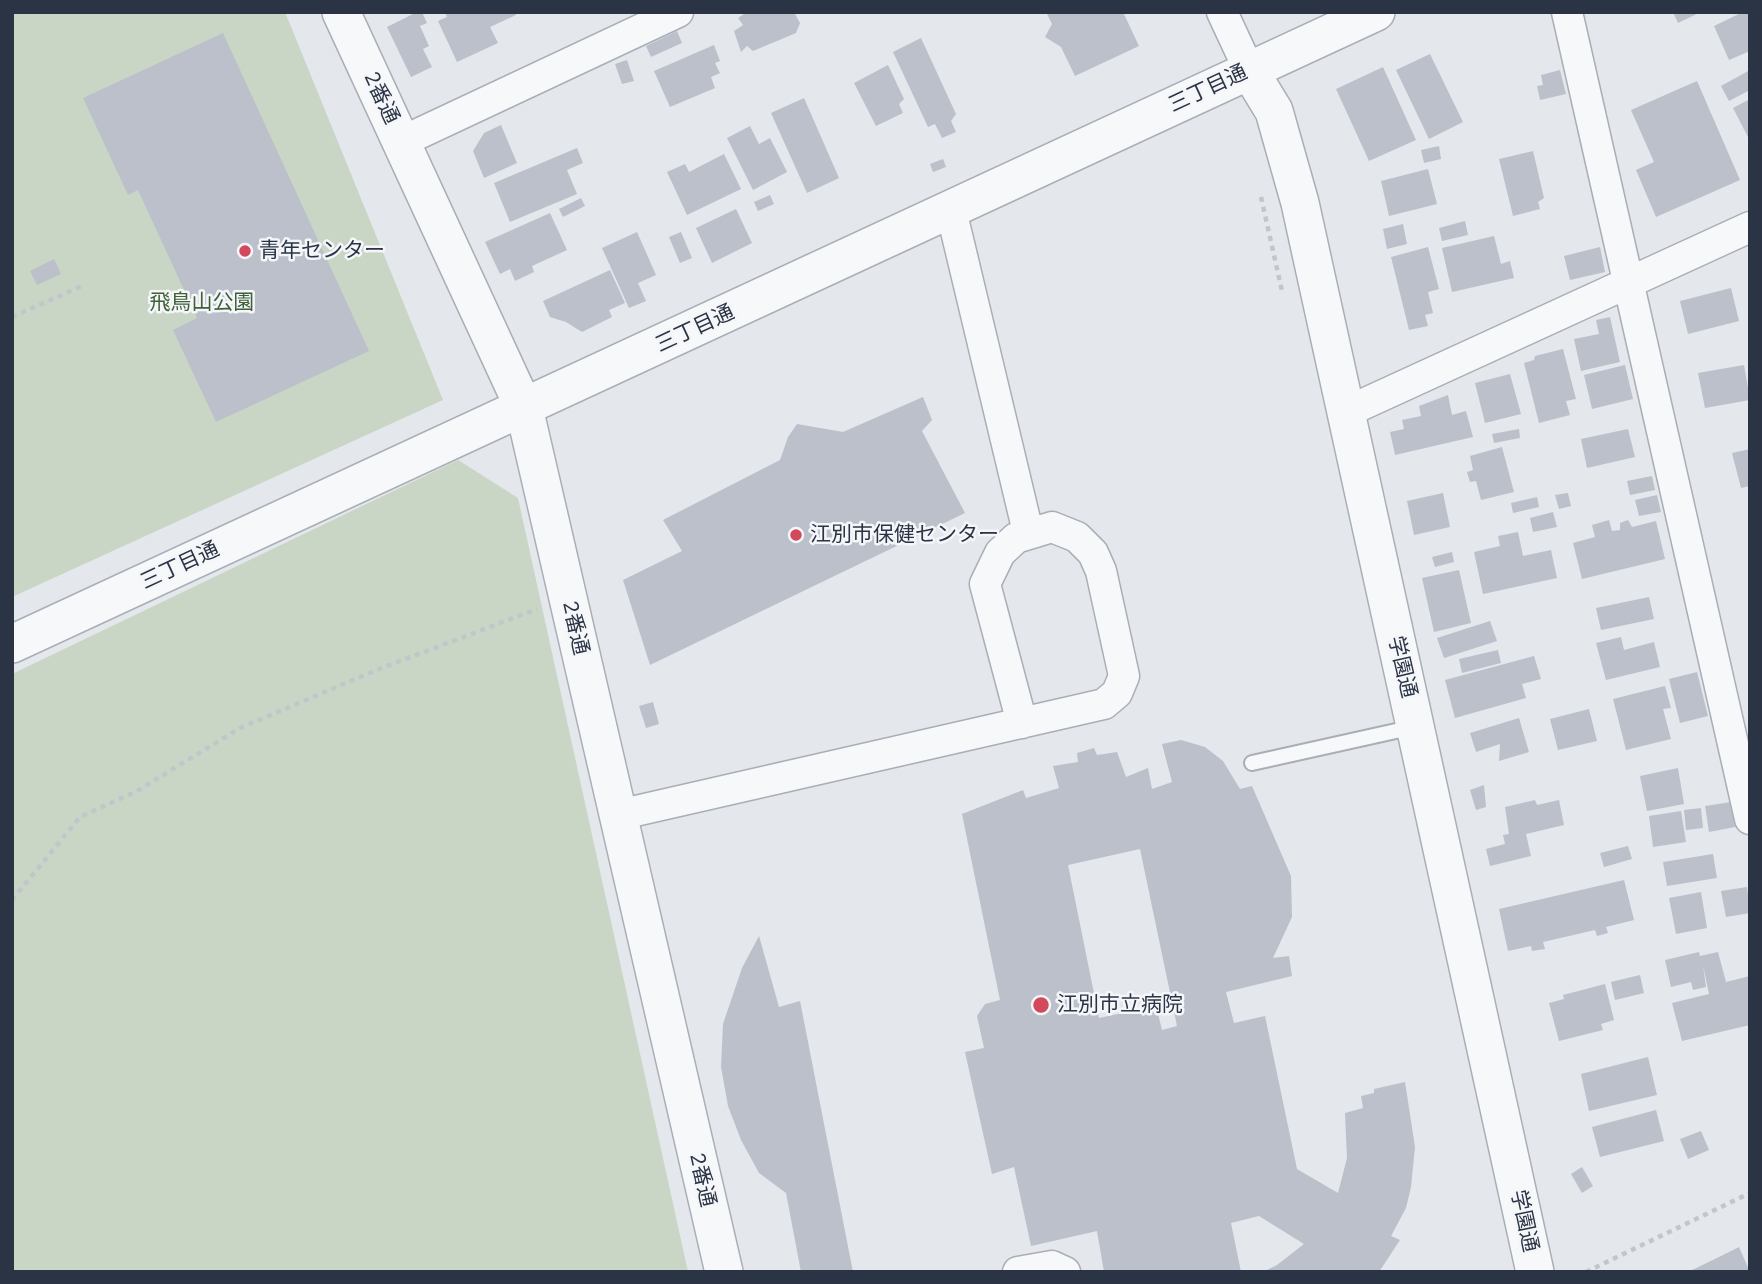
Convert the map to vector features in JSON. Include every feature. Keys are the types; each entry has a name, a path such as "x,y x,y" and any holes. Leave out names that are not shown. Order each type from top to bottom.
{"street":[{"name":"2番通","path":"341,12 524,408 724,1272"},
{"path":"401,142 678,12"},
{"path":"1222,12 1249,70"},
{"name":"三丁目通","path":"12,644 1376,12"},
{"path":"1567,12 1748,803"},
{"name":"学園通","path":"1249,70 1274,111 1300,203 1535,1272"},
{"path":"951,210 1027,532"},
{"path":"1345,413 1629,285 1750,227"},
{"path":"618,815 1022,723 1104,704 1117,693 1124,676 1101,571 1093,553 1077,537 1052,527 1027,532 1008,544 1000,553 985,584 1022,723"},
{"path":"1018,1272 1052,1266 1065,1272"}],"lane":[{"path":"1252,763 1416,727"}],"path":[{"path":"12,317 82,286"},
{"path":"12,900 80,817 137,791 240,728 379,669 567,597"},
{"path":"1586,1272 1750,1193"}],"green space":[{"name":"飛鳥山公園","path":"12,12 285,12 443,400 12,597"},
{"path":"458,460 518,498 688,1272 12,1272 12,674"}],"building":[{"path":"422,12 427,23 420,26 429,46 423,49 432,67 411,77 387,27"},
{"path":"445,12 515,12 516,15 490,27 498,43 457,62 438,21 447,17"},
{"path":"747,12 794,12 800,23 796,33 753,51 747,46 741,52 734,31 743,25 738,18"},
{"path":"1046,12 1123,12 1139,46 1075,76 1061,47 1045,37 1052,24"},
{"path":"1673,12 1701,12 1678,23"},
{"path":"1743,12 1750,12 1750,51 1729,60 1714,26"},
{"path":"677,31 682,43 651,57 646,46"},
{"name":"青年センター","path":"223,33 369,351 216,422 173,330 197,318 138,190 128,195 83,98"},
{"path":"921,38 956,114 951,121 956,132 942,138 935,124 928,127 893,52"},
{"path":"714,45 720,61 715,63 720,73 711,77 715,88 670,107 654,71"},
{"path":"1430,54 1463,122 1429,139 1396,70"},
{"path":"627,60 634,81 622,84 615,64"},
{"path":"888,65 904,99 899,104 903,113 876,126 854,83"},
{"path":"1383,67 1416,140 1369,161 1336,89"},
{"path":"1560,70 1566,94 1540,100 1537,86 1543,85 1541,75"},
{"path":"1750,70 1750,90 1729,101 1721,86"},
{"path":"1697,81 1740,180 1656,217 1636,170 1654,162 1631,110"},
{"path":"804,98 839,178 807,193 771,113"},
{"path":"1750,99 1750,141 1733,108"},
{"path":"501,125 517,163 484,178 473,151 484,133"},
{"path":"750,126 759,144 770,138 787,172 753,190 727,138"},
{"path":"1439,146 1441,159 1424,163 1421,150"},
{"path":"577,148 583,163 567,170 577,194 510,222 494,183"},
{"path":"1533,151 1544,198 1538,202 1540,209 1513,216 1499,159"},
{"path":"724,154 741,189 687,215 667,172 685,164 689,172"},
{"path":"943,159 946,167 933,172 930,164"},
{"path":"1428,169 1437,204 1389,216 1381,181"},
{"path":"770,195 774,204 758,211 754,202"},
{"path":"581,198 585,206 563,217 559,209"},
{"path":"736,209 752,243 712,263 696,228"},
{"path":"550,213 567,250 532,266 534,272 515,281 510,269 500,274 485,242"},
{"path":"1465,221 1468,235 1442,241 1439,228"},
{"path":"1403,224 1407,244 1387,249 1383,229"},
{"path":"637,232 656,275 638,283 646,301 629,308 602,248"},
{"path":"681,232 692,258 680,263 669,237"},
{"path":"1494,236 1501,264 1510,261 1514,278 1452,292 1442,248"},
{"path":"1428,247 1439,289 1428,292 1433,313 1425,315 1428,326 1409,330 1391,257"},
{"path":"1600,247 1605,272 1570,280 1564,256"},
{"path":"54,259 61,274 37,285 30,271"},
{"path":"610,270 625,303 609,310 612,317 582,332 566,322 550,317 543,301"},
{"path":"1731,288 1739,321 1688,334 1680,301"},
{"path":"1610,317 1620,362 1581,371 1574,339 1599,334 1596,320"},
{"path":"1563,349 1576,399 1566,401 1570,415 1539,423 1524,363 1534,360 1535,356"},
{"path":"1625,365 1633,399 1592,409 1584,375"},
{"path":"1744,365 1750,400 1705,408 1698,373"},
{"path":"1510,374 1521,414 1485,423 1475,383"},
{"path":"1448,395 1452,415 1466,411 1473,437 1395,455 1390,432 1404,429 1402,420 1421,416 1419,406"},
{"name":"江別市保健センター","path":"923,397 932,420 922,431 965,513 650,665 623,580 682,551 663,520 780,460 788,437 797,424 843,432"},
{"path":"1519,429 1520,438 1494,443 1492,434"},
{"path":"1628,429 1635,457 1587,468 1581,439"},
{"path":"1502,447 1514,492 1481,500 1476,481 1470,482 1467,472 1473,470 1470,456"},
{"path":"1750,449 1750,486 1741,488 1732,453"},
{"path":"1652,476 1655,490 1630,495 1627,481"},
{"path":"1443,493 1450,527 1414,535 1407,501"},
{"path":"1568,493 1571,506 1559,509 1555,495"},
{"path":"1657,495 1661,512 1639,516 1635,500"},
{"path":"1537,497 1539,507 1513,513 1511,503"},
{"path":"1553,512 1557,527 1533,532 1530,518"},
{"path":"1609,520 1612,531 1620,530 1620,523 1628,520 1632,527 1656,521 1665,559 1582,579 1573,543 1595,537 1592,525"},
{"path":"1518,532 1523,556 1551,550 1557,578 1483,594 1474,552 1500,546 1498,536"},
{"path":"1452,552 1454,562 1435,567 1432,557"},
{"path":"1459,570 1471,623 1434,632 1422,578"},
{"path":"1649,597 1654,619 1601,630 1596,608"},
{"path":"1490,621 1497,641 1444,658 1437,638"},
{"path":"1621,637 1624,650 1654,642 1660,667 1606,680 1596,643"},
{"path":"1498,650 1501,663 1462,673 1459,659"},
{"path":"1534,656 1541,679 1522,684 1526,698 1455,718 1445,680"},
{"path":"1697,672 1708,716 1680,723 1669,679"},
{"path":"1665,686 1671,708 1663,709 1671,739 1626,750 1613,699"},
{"path":"653,702 659,724 646,728 639,706"},
{"path":"1589,709 1597,741 1558,750 1550,719"},
{"path":"1519,718 1529,752 1499,761 1500,744 1476,752 1470,733"},
{"name":"江別市立病院","path":"1181,740 1205,747 1223,761 1240,789 1252,786 1291,876 1292,917 1273,958 1289,956 1292,976 1226,992 1234,1023 1265,1016 1297,1169 1338,1193 1347,1158 1345,1113 1363,1108 1361,1096 1374,1093 1374,1089 1405,1082 1415,1147 1411,1187 1406,1208 1391,1236 1400,1240 1379,1272 1263,1272 1277,1265 1304,1244 1259,1216 1231,1223 1241,1272 1104,1272 1097,1231 1031,1246 1014,1167 992,1174 965,1052 984,1048 977,1016 985,1004 1000,1000 962,814 1023,790 1026,798 1059,788 1053,766 1078,762 1077,753 1094,748 1097,755 1117,752 1126,777 1148,768 1152,789 1172,782 1162,744","holes":["1140,849 1177,1026 1162,1030 1156,1006 1099,1018 1068,865"]},
{"path":"1678,768 1684,804 1647,811 1640,776"},
{"path":"1484,785 1486,807 1476,810 1470,790"},
{"path":"1535,800 1537,805 1559,800 1564,825 1526,834 1531,856 1490,866 1486,849 1505,844 1503,835 1509,834 1505,807"},
{"path":"1731,802 1735,827 1709,832 1705,806"},
{"path":"1701,808 1703,828 1686,830 1684,810"},
{"path":"1681,811 1686,842 1653,847 1649,816"},
{"path":"1628,846 1632,859 1604,867 1600,853"},
{"path":"1713,854 1717,878 1667,886 1663,862"},
{"path":"1624,880 1634,920 1606,927 1608,933 1597,936 1595,930 1543,942 1545,949 1532,951 1531,946 1508,951 1499,909"},
{"path":"1747,887 1750,913 1726,917 1721,891"},
{"path":"1701,892 1707,928 1676,934 1669,898"},
{"path":"759,936 779,1007 800,1001 853,1272 801,1272 786,1193 759,1173 741,1140 728,1106 721,1067 723,1024 742,968"},
{"path":"1699,952 1700,956 1718,952 1726,982 1750,976 1750,1025 1682,1041 1672,1003 1709,994 1703,965 1706,987 1693,990 1691,982 1671,987 1665,960"},
{"path":"1640,975 1644,993 1615,1000 1611,982"},
{"path":"1605,984 1614,1020 1601,1024 1603,1030 1559,1041 1549,1003 1564,999 1563,995"},
{"path":"1648,1057 1657,1095 1589,1111 1581,1074"},
{"path":"1656,1110 1664,1141 1600,1157 1592,1127"},
{"path":"1701,1131 1709,1150 1688,1159 1680,1139"},
{"path":"1582,1167 1593,1186 1582,1193 1571,1174"},
{"path":"1739,1247 1750,1272 1688,1272 1721,1256"}],"place":[{"name":"青年センター","path":"245,251"},
{"name":"江別市保健センター","path":"796,535"},
{"name":"江別市立病院","path":"1041,1005"}]}
